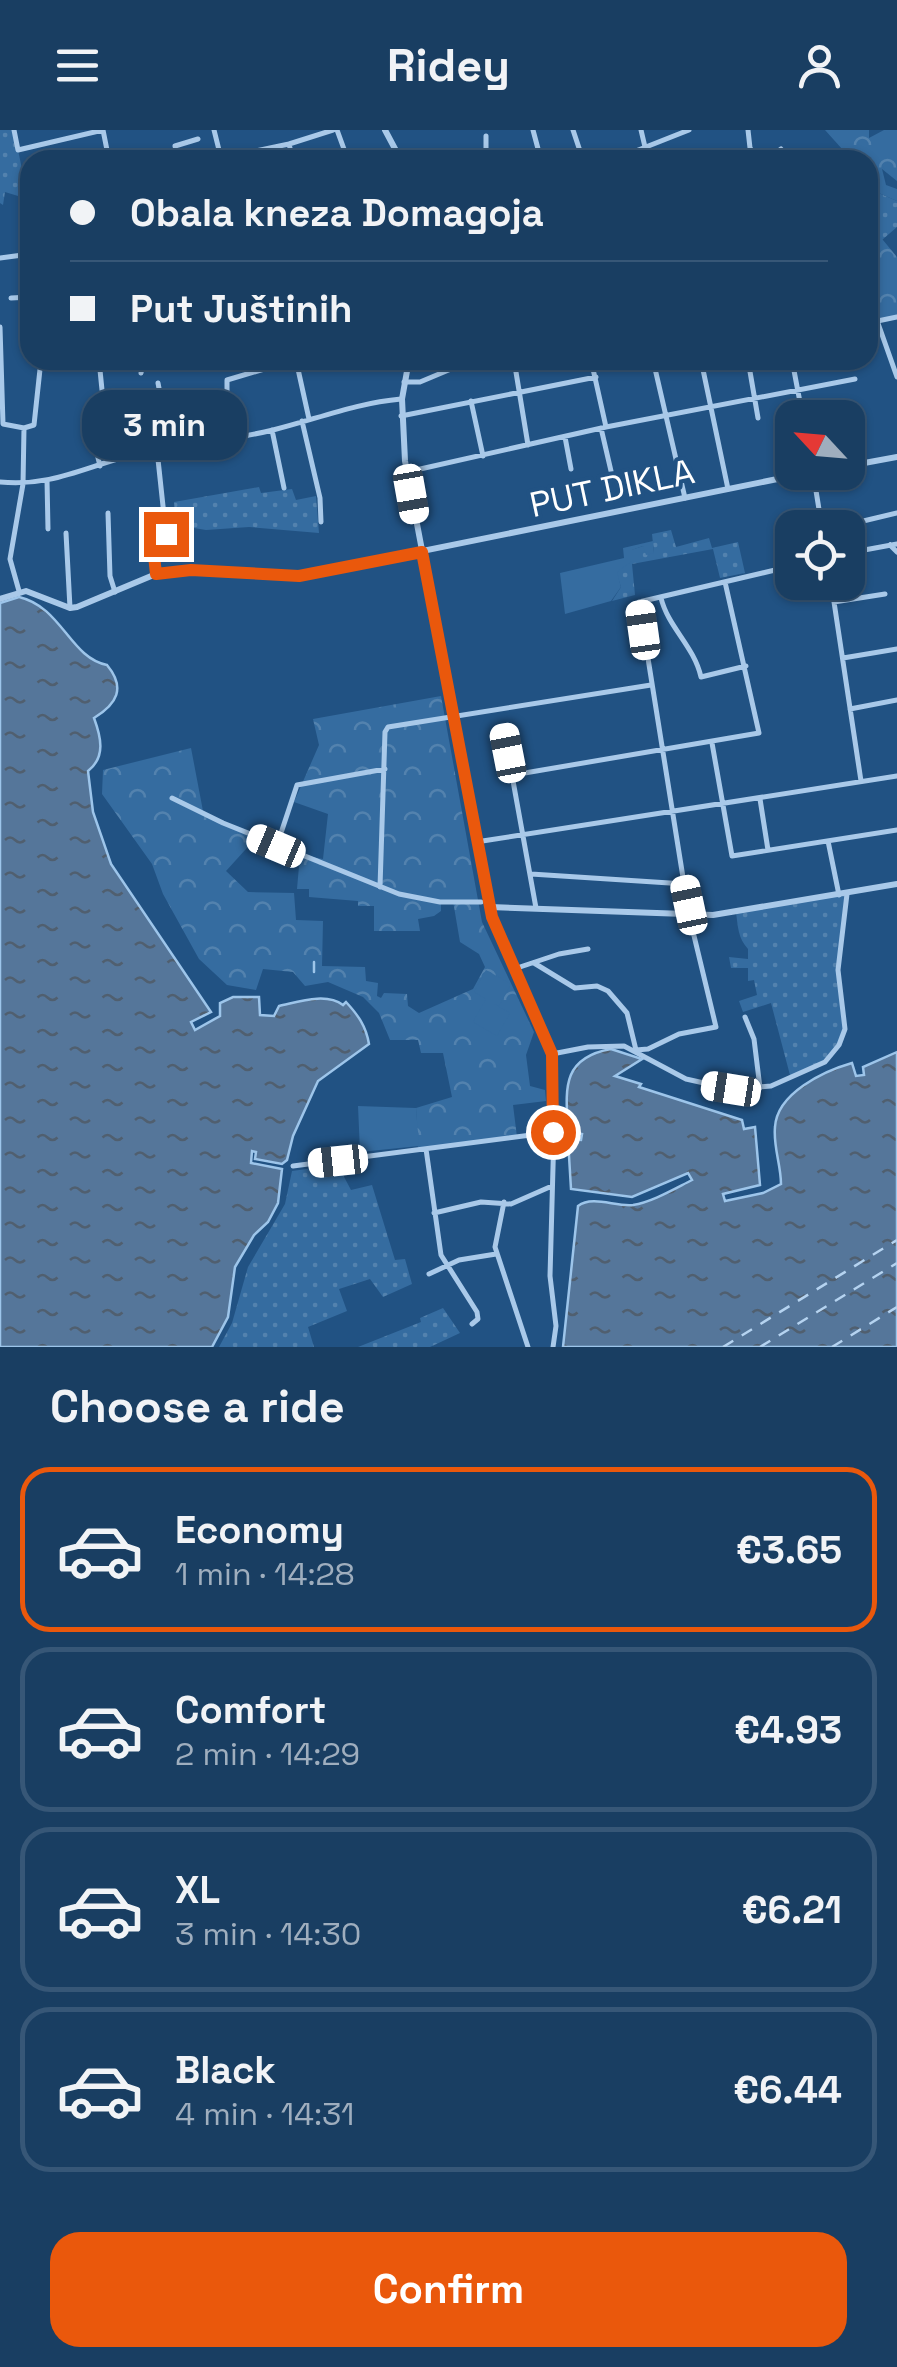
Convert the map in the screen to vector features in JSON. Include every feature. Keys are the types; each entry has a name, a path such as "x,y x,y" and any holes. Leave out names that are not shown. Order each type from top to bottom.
{"street":[{"path":"14,130 18,150 103,130"},
{"path":"270,150 335,130"},
{"path":"641,130 645,147"},
{"path":"638,150 690,130"},
{"path":"486,136 486,150"},
{"path":"177,150 176,146 198,138"},
{"path":"289,144 290,150"},
{"path":"11,298 20,298"},
{"path":"897,317 878,322 897,378"},
{"path":"0,326 3,424 24,428 35,422 40,370"},
{"path":"100,370 102,390"},
{"path":"228,439 227,380 258,370"},
{"path":"298,370 322,522"},
{"path":"407,370 401,416 407,472 476,842 495,930 552,1054 550,1278 556,1326 553,1347"},
{"path":"404,382 420,382 449,370"},
{"path":"515,370 528,445"},
{"path":"594,370 611,471"},
{"path":"656,370 685,498"},
{"path":"703,370 728,489"},
{"path":"750,370 758,418"},
{"path":"794,370 800,400"},
{"path":"401,416 596,378"},
{"path":"407,472 604,428 854,380"},
{"path":"158,383 170,448"},
{"path":"0,482 47,480 142,453 272,430 363,403 402,399"},
{"path":"471,401 483,456"},
{"path":"108,402 100,404 114,460"},
{"path":"133,409 142,453"},
{"path":"90,425 100,466"},
{"path":"19,591 10,559 22,484 24,428"},
{"path":"272,430 284,488"},
{"path":"564,437 572,468"},
{"path":"0,599 19,591 33,592 70,608 156,574 152,537 166,534 157,450"},
{"path":"865,463 897,456"},
{"name":"PUT DIKLA","path":"156,574 191,570 299,576 775,479"},
{"path":"47,480 48,529"},
{"path":"108,512 110,576 115,592"},
{"path":"865,521 897,513"},
{"path":"66,533 70,608"},
{"path":"865,550 893,544 897,552"},
{"path":"636,1050 648,1049 678,1034 716,1026 689,915 639,602 775,570"},
{"path":"513,775 759,733 725,582"},
{"path":"861,781 834,602 885,594"},
{"path":"661,597 668,618 697,659 701,677 746,666"},
{"path":"843,658 897,648"},
{"path":"380,887 388,727 651,685"},
{"path":"850,709 897,700"},
{"path":"504,731 536,908"},
{"path":"711,742 732,856 897,830"},
{"path":"276,846 297,785 385,769"},
{"path":"476,842 897,776"},
{"path":"172,798 188,809 380,887 440,902 480,902"},
{"path":"760,798 768,850"},
{"path":"552,1054 610,1044 636,1050 707,1086 731,1089 760,1088 825,1062 839,1045 846,1019 838,970 843,895 828,841"},
{"path":"531,874 684,884"},
{"path":"490,906 689,915 736,912 897,884"},
{"path":"514,968 588,949"},
{"path":"534,963 575,988 598,986 608,991 627,1013 636,1050"},
{"path":"745,1017 754,1038 760,1088"},
{"path":"293,1166 554,1132"},
{"path":"426,1148 441,1254 476,1312 478,1319 472,1324"},
{"path":"434,1213 481,1202 511,1204 552,1186"},
{"path":"504,1202 495,1236 528,1347"},
{"path":"430,1274 472,1256 480,1259 498,1253"}],"green space":[{"path":"0,130 14,130 20,160 20,197 5,192 3,205"},
{"path":"825,130 869,130 869,138 884,130 897,130 897,181 882,169 886,185 897,189 897,201 878,191 878,150 843,150"},
{"path":"878,191 897,201 897,227 882,240 878,234"},
{"path":"878,234 897,257 897,317 878,322"},
{"path":"259,487 261,493 292,489 296,500 316,496 319,533 249,527 206,530 176,525 174,502"},
{"path":"671,530 676,547 709,538 712,548 738,542 745,573 720,578 713,549 632,564 635,595 612,601 621,587 616,572 631,550 643,546 654,553 652,534"},
{"path":"653,541 654,553 646,555 643,546 632,550 632,561 617,572 621,587 611,601 565,614 560,573 624,558 623,548"},
{"path":"441,696 482,922 534,1032 526,1055 530,1086 545,1090 546,1101 513,1105 517,1137 418,1149 416,1108 452,1097 443,1053 421,1053 418,1040 390,1040 379,1013 363,997 328,982 305,986 293,972 263,969 256,990 227,985 199,959 163,894 152,864 102,794 103,770 191,748 203,811 255,839 226,871 248,892 294,893 296,920 323,921 322,966 365,967 366,981 378,983 377,996 407,994 408,1006 419,1013 473,989 485,967 479,954 460,942 453,901 441,902 441,911 434,916 418,919 420,931 374,931 374,906 309,897 309,889 297,889 300,855 323,859 328,814 294,802 319,745 313,719"},
{"path":"847,894 839,962 845,1028 833,1055 791,1079 771,1003 743,1012 739,1001 757,995 754,980 748,981 748,968 731,968 729,957 748,959 736,912"},
{"path":"486,970 511,984 499,1006 494,1004 510,1013 497,1036 473,1022 486,999 474,992"},
{"path":"358,1106 416,1108 419,1146 360,1152"},
{"path":"343,1164 343,1175 351,1190 372,1185 395,1260 405,1259 412,1284 383,1297 370,1279 339,1289 347,1311 308,1327 314,1347 219,1347 232,1323 248,1267 285,1204 292,1171"},
{"path":"443,1308 460,1333 430,1347 358,1347 421,1322 420,1318"}],"water":[{"path":"19,597 46,611 84,653 107,665 113,673 116,695 94,718 100,746 98,759 88,771 93,812 111,864 211,1012 191,1022 195,1030 220,1016 220,1003 233,997 259,997 260,1015 274,1016 279,1006 328,999 343,1005 346,1002 368,1038 369,1044 318,1081 293,1136 287,1160 282,1164 255,1159 256,1152 252,1151 251,1163 282,1169 278,1203 235,1267 228,1317 212,1347 0,1347 0,603"},
{"path":"611,1049 642,1059 615,1076 742,1120 744,1129 755,1127 760,1185 723,1194 725,1201 763,1193 781,1184 775,1127 784,1104 793,1094 816,1078 852,1063 856,1076 864,1075 863,1067 897,1052 897,1347 563,1347 578,1206 590,1201 640,1203 692,1180 688,1173 632,1197 571,1189 568,1139 581,1140 582,1134 568,1132 570,1078 582,1060"}],"waterway":[{"path":"314,962 314,972"}],"ferry route":[{"path":"723,1347 897,1240"},
{"path":"760,1347 897,1263"},
{"path":"832,1347 897,1307"}],"route":[{"path":"166,534 152,537 156,574 191,570 299,576 422,552 495,930 552,1054 553,1132"}]}
